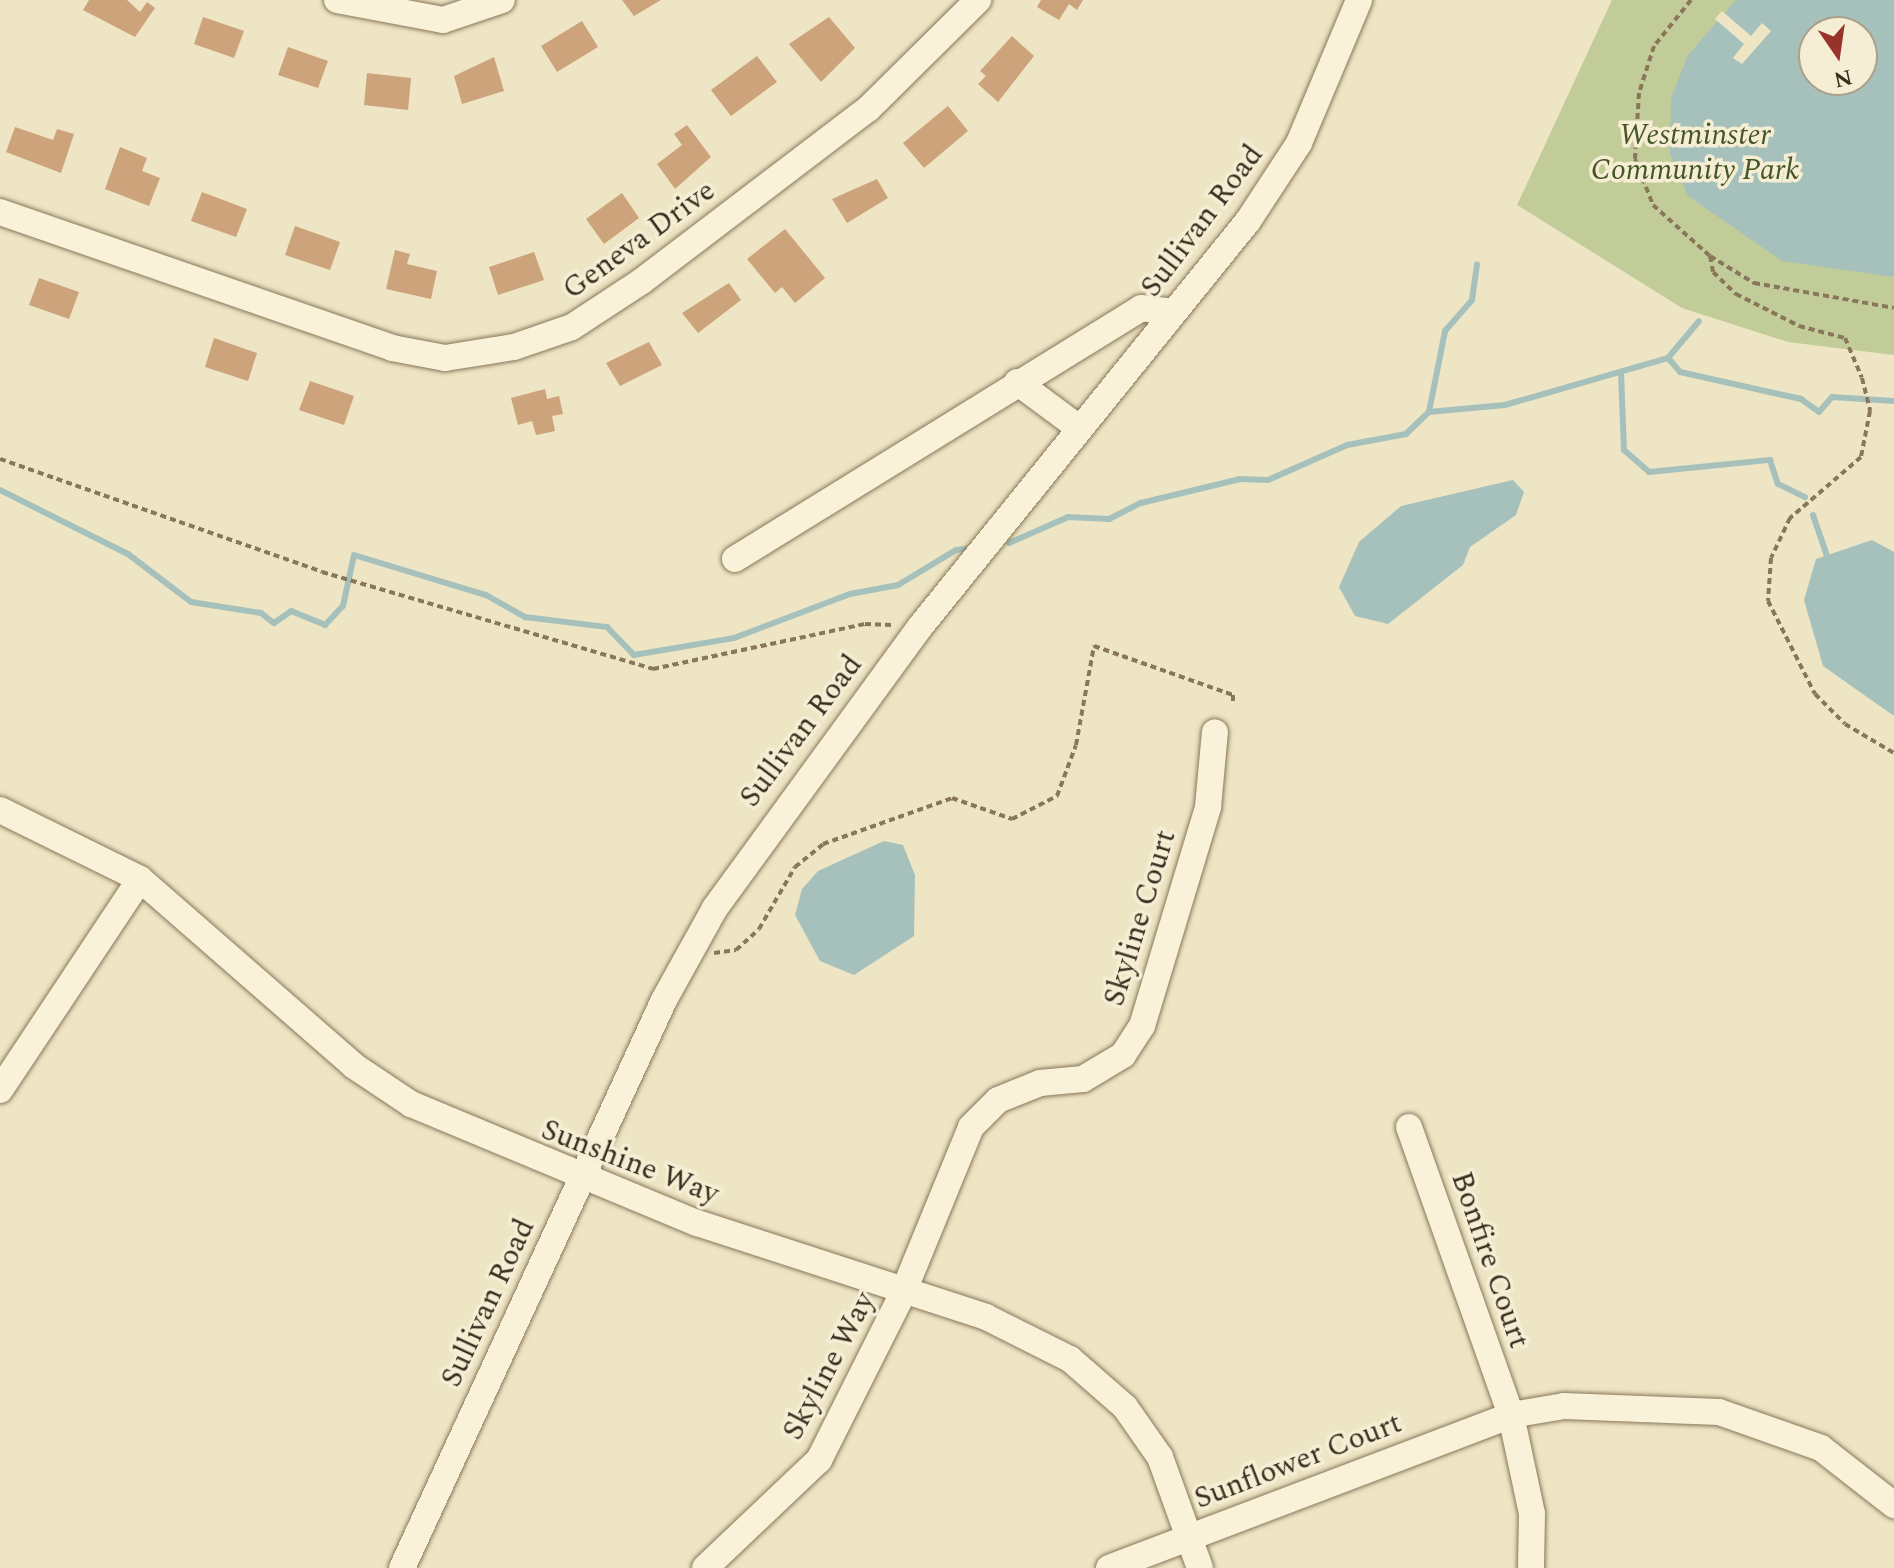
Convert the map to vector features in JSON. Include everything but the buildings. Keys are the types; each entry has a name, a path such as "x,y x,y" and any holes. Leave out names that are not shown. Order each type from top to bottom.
{"street":[{"path":"337,0 443,20 502,0"},
{"name":"Geneva Drive","path":"0,212 392,348 445,358 514,347 572,327 642,281 868,109 978,0"},
{"name":"Sullivan Road","path":"402,1568 581,1178 695,943 785,804 920,627 1174,312 1299,143 1359,0"},
{"path":"735,559 1141,308 1174,312"},
{"path":"1017,382 1079,428"},
{"name":"Skyline Court","path":"903,1293 971,1127 998,1100 1040,1083 1083,1079 1123,1055 1142,1026 1208,807 1215,732"},
{"name":"Sunshine Way","path":"0,810 140,879 383,1086 485,1140 581,1178 1012,1329 1104,1387 1160,1457 1192,1534 1200,1568"},
{"path":"0,1090 140,879"},
{"name":"Bonfire Court","path":"1409,1127 1511,1415 1532,1514 1531,1568"},
{"name":"Skyline Way","path":"705,1568 819,1460 903,1293"},
{"name":"Sunflower Court","path":"1109,1568 1511,1415 1635,1405 1719,1412 1821,1448 1894,1505"}],"path":[{"path":"1691,0 1645,63 1634,148 1653,205 1710,256 1774,290 1894,308"},
{"path":"1710,256 1713,272 1736,294 1799,326 1845,338 1865,391 1868,405 1861,457 1790,518 1771,558 1768,601 1815,694 1845,724 1894,753"},
{"path":"0,459 322,572 653,669 865,624 920,627"},
{"path":"695,943 718,954 736,950 759,929 795,867 834,839 952,798 1012,819 1057,796 1076,745 1094,646 1187,676 1233,695 1233,702"}],"green space":[{"name":"Westminster Community Park","path":"1612,0 1894,0 1894,355 1788,342 1682,308 1517,205"}],"water":[{"path":"1736,0 1894,0 1894,277 1782,261 1688,196 1670,154 1671,98 1688,55"},
{"path":"1513,480 1524,492 1516,515 1470,547 1463,565 1388,624 1355,616 1339,587 1359,542 1401,506"},
{"path":"1872,540 1894,552 1894,716 1823,666 1804,600 1816,559"},
{"path":"884,841 903,845 915,875 914,936 854,975 820,961 795,915 802,889 818,871"}],"pier":[{"path":"1722,11 1751,36 1762,23 1771,31 1742,64 1733,58 1744,44 1715,19"}],"waterway":[{"path":"1009,543 1068,517 1109,519 1141,503 1240,479 1268,480 1347,445 1406,434 1429,412 1445,331 1472,300 1477,264"},
{"path":"1429,412 1505,405 1668,358 1699,321"},
{"path":"1668,358 1680,372 1801,399 1819,412 1832,397 1894,401"},
{"path":"1621,373 1624,450 1649,472 1770,460 1778,484 1805,497"},
{"path":"0,490 128,554 191,602 261,613 274,623 291,611 325,625 343,606 354,555 486,595 525,617 607,627 634,655 734,638 850,594 898,585 956,550 973,548"},
{"path":"1813,515 1827,556"}]}
